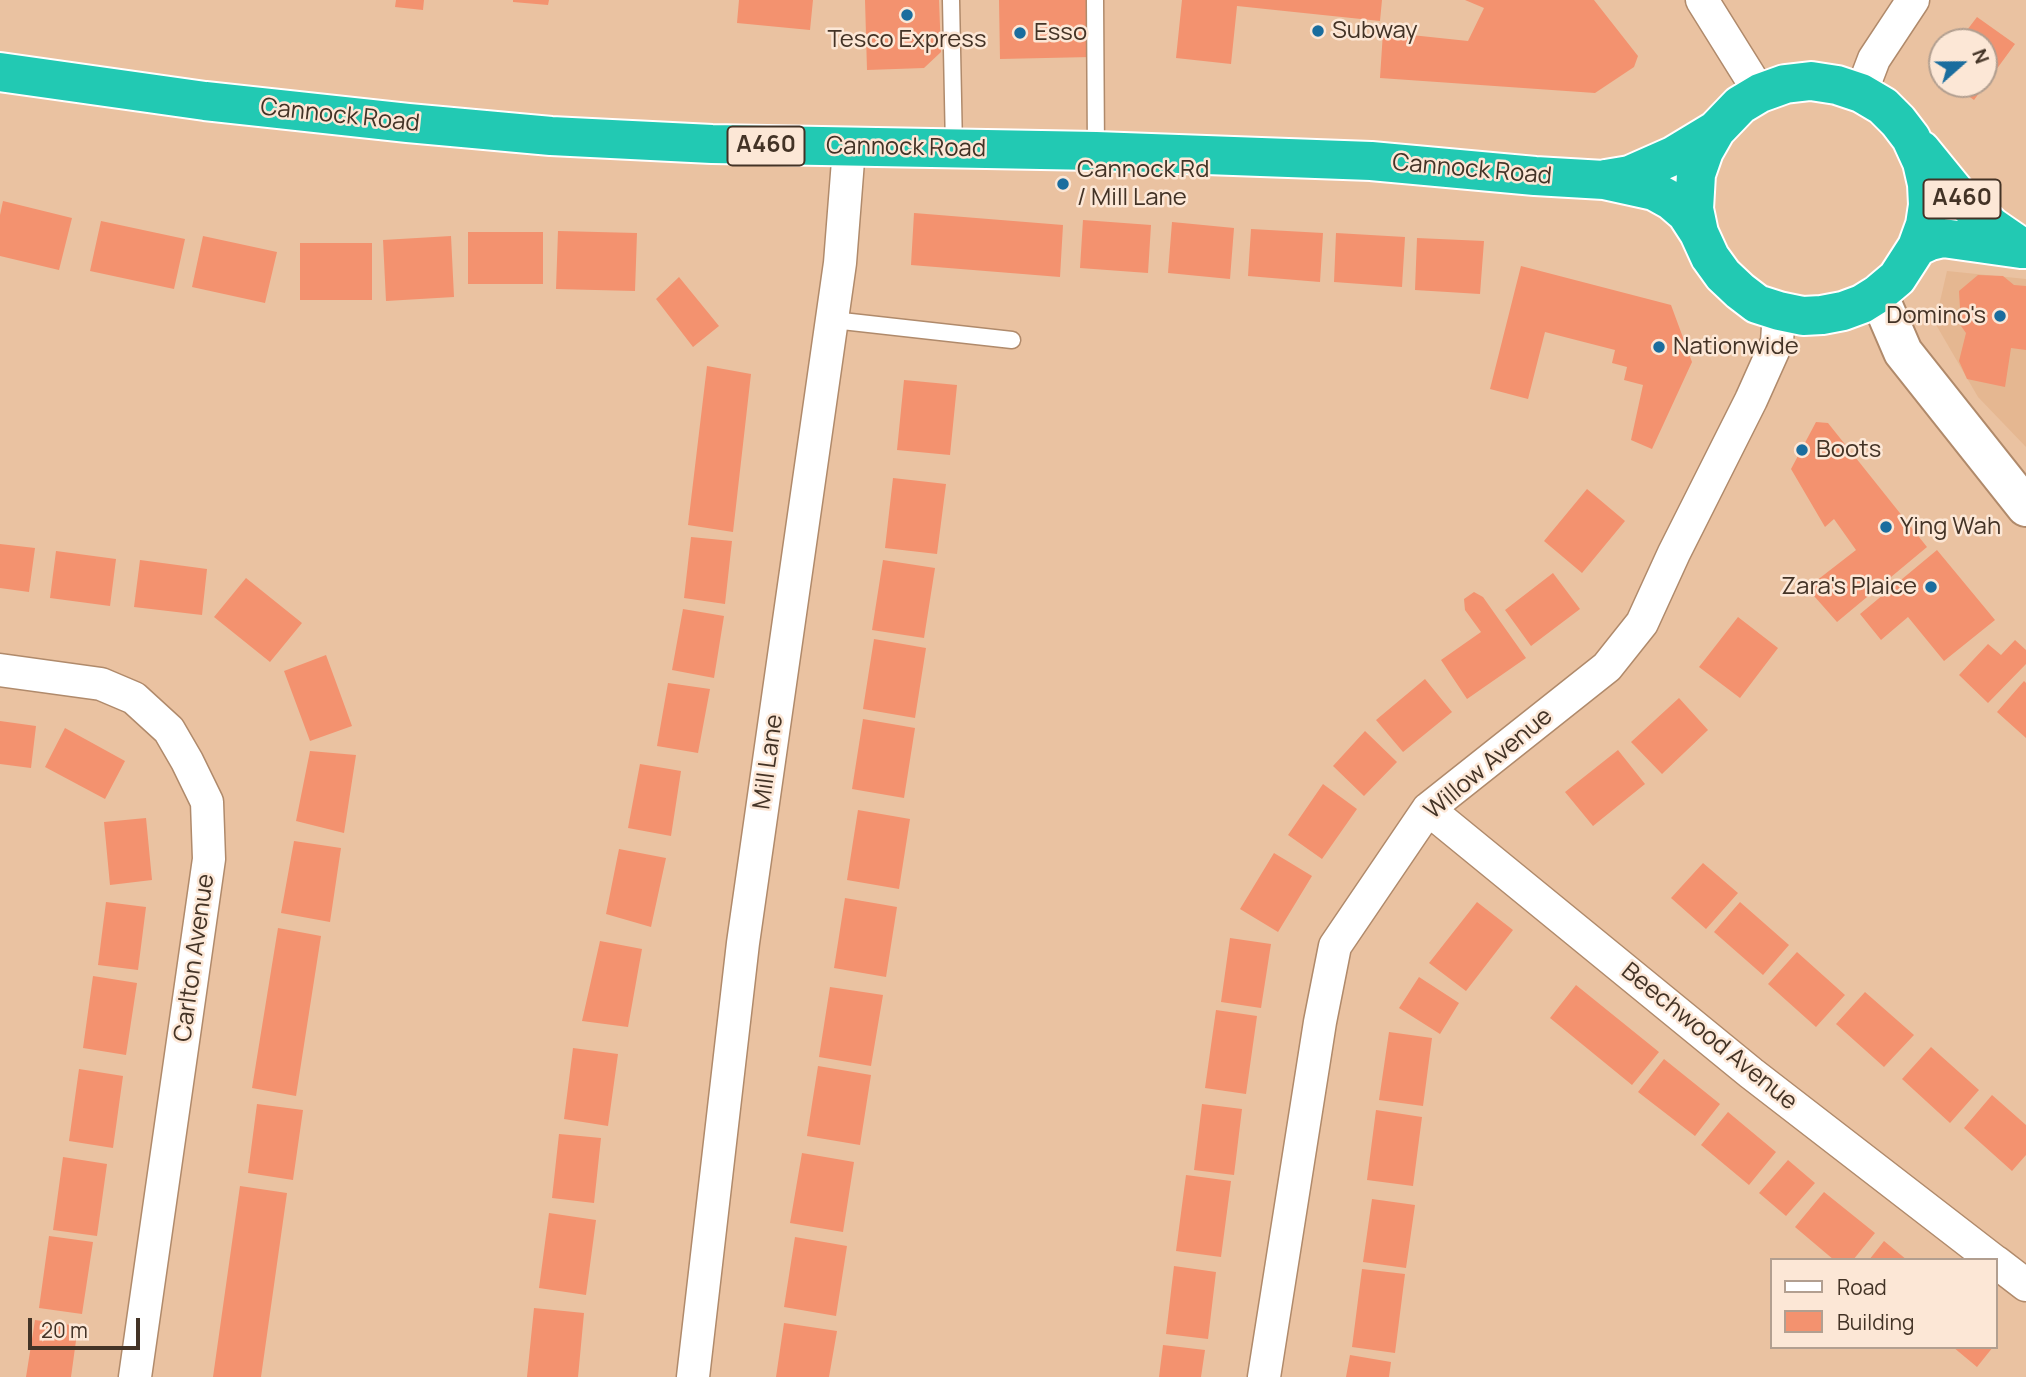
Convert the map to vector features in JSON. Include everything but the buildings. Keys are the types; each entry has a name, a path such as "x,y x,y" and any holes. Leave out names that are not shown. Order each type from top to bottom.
{"highway":[{"name":"Cannock Road","path":"0,72 205,101 408,124 551,136 712,144 1096,151 1371,161 1604,180"},
{"path":"1811,81 1837,85 1861,93 1883,106 1911,138 1922,162 1927,184 1925,225 1917,247 1897,278 1862,304 1822,315 1803,316 1779,311 1757,304 1723,275 1710,257 1699,233 1694,209 1696,174 1704,151 1716,130 1740,105 1760,93 1785,84 1811,81"},
{"name":"A460","path":"1604,180 1630,175 1673,156 1716,130"},
{"name":"A460","path":"1911,138 1956,193 1992,227 2025,249"},
{"name":"A460","path":"1604,180 1654,191 1672,201 1686,213 1699,233"},
{"name":"A460","path":"1917,247 1943,238 2025,249"}],"main road":[{"path":"1878,294 1903,352 2025,504"}],"street":[{"path":"1702,0 1760,93"},
{"path":"1861,93 1874,59 1913,0"},
{"name":"Mill Lane","path":"693,1377 743,943 833,320 849,148"},
{"name":"Willow Avenue","path":"1264,1377 1320,1022 1335,946 1428,809 1607,667 1642,623 1762,377 1777,342 1779,311"},
{"name":"Carlton Avenue","path":"0,670 101,684 134,698 169,730 207,802 209,859 135,1377"},
{"name":"Beechwood Avenue","path":"1428,809 1751,1073 1991,1258"},
{"name":"Beechwood Avenue","path":"1998,1263 2026,1285"}],"lane":[{"path":"951,0 954,149"},
{"path":"1094,0 1096,151"},
{"path":"833,320 1012,340"}],"shaded area":[{"path":"1947,271 2026,279 2026,447 1978,397 1935,323"}],"place":[{"name":"Tesco Express","path":"907,15"},
{"name":"Subway","path":"1318,31"},
{"name":"Esso","path":"1020,33"},
{"name":"Cannock Rd / Mill Lane","path":"1063,184"},
{"name":"Domino's","path":"2000,316"},
{"name":"Nationwide","path":"1659,347"},
{"name":"Boots","path":"1802,450"},
{"name":"Ying Wah","path":"1886,527"},
{"name":"Zara's Plaice","path":"1931,587"}]}
